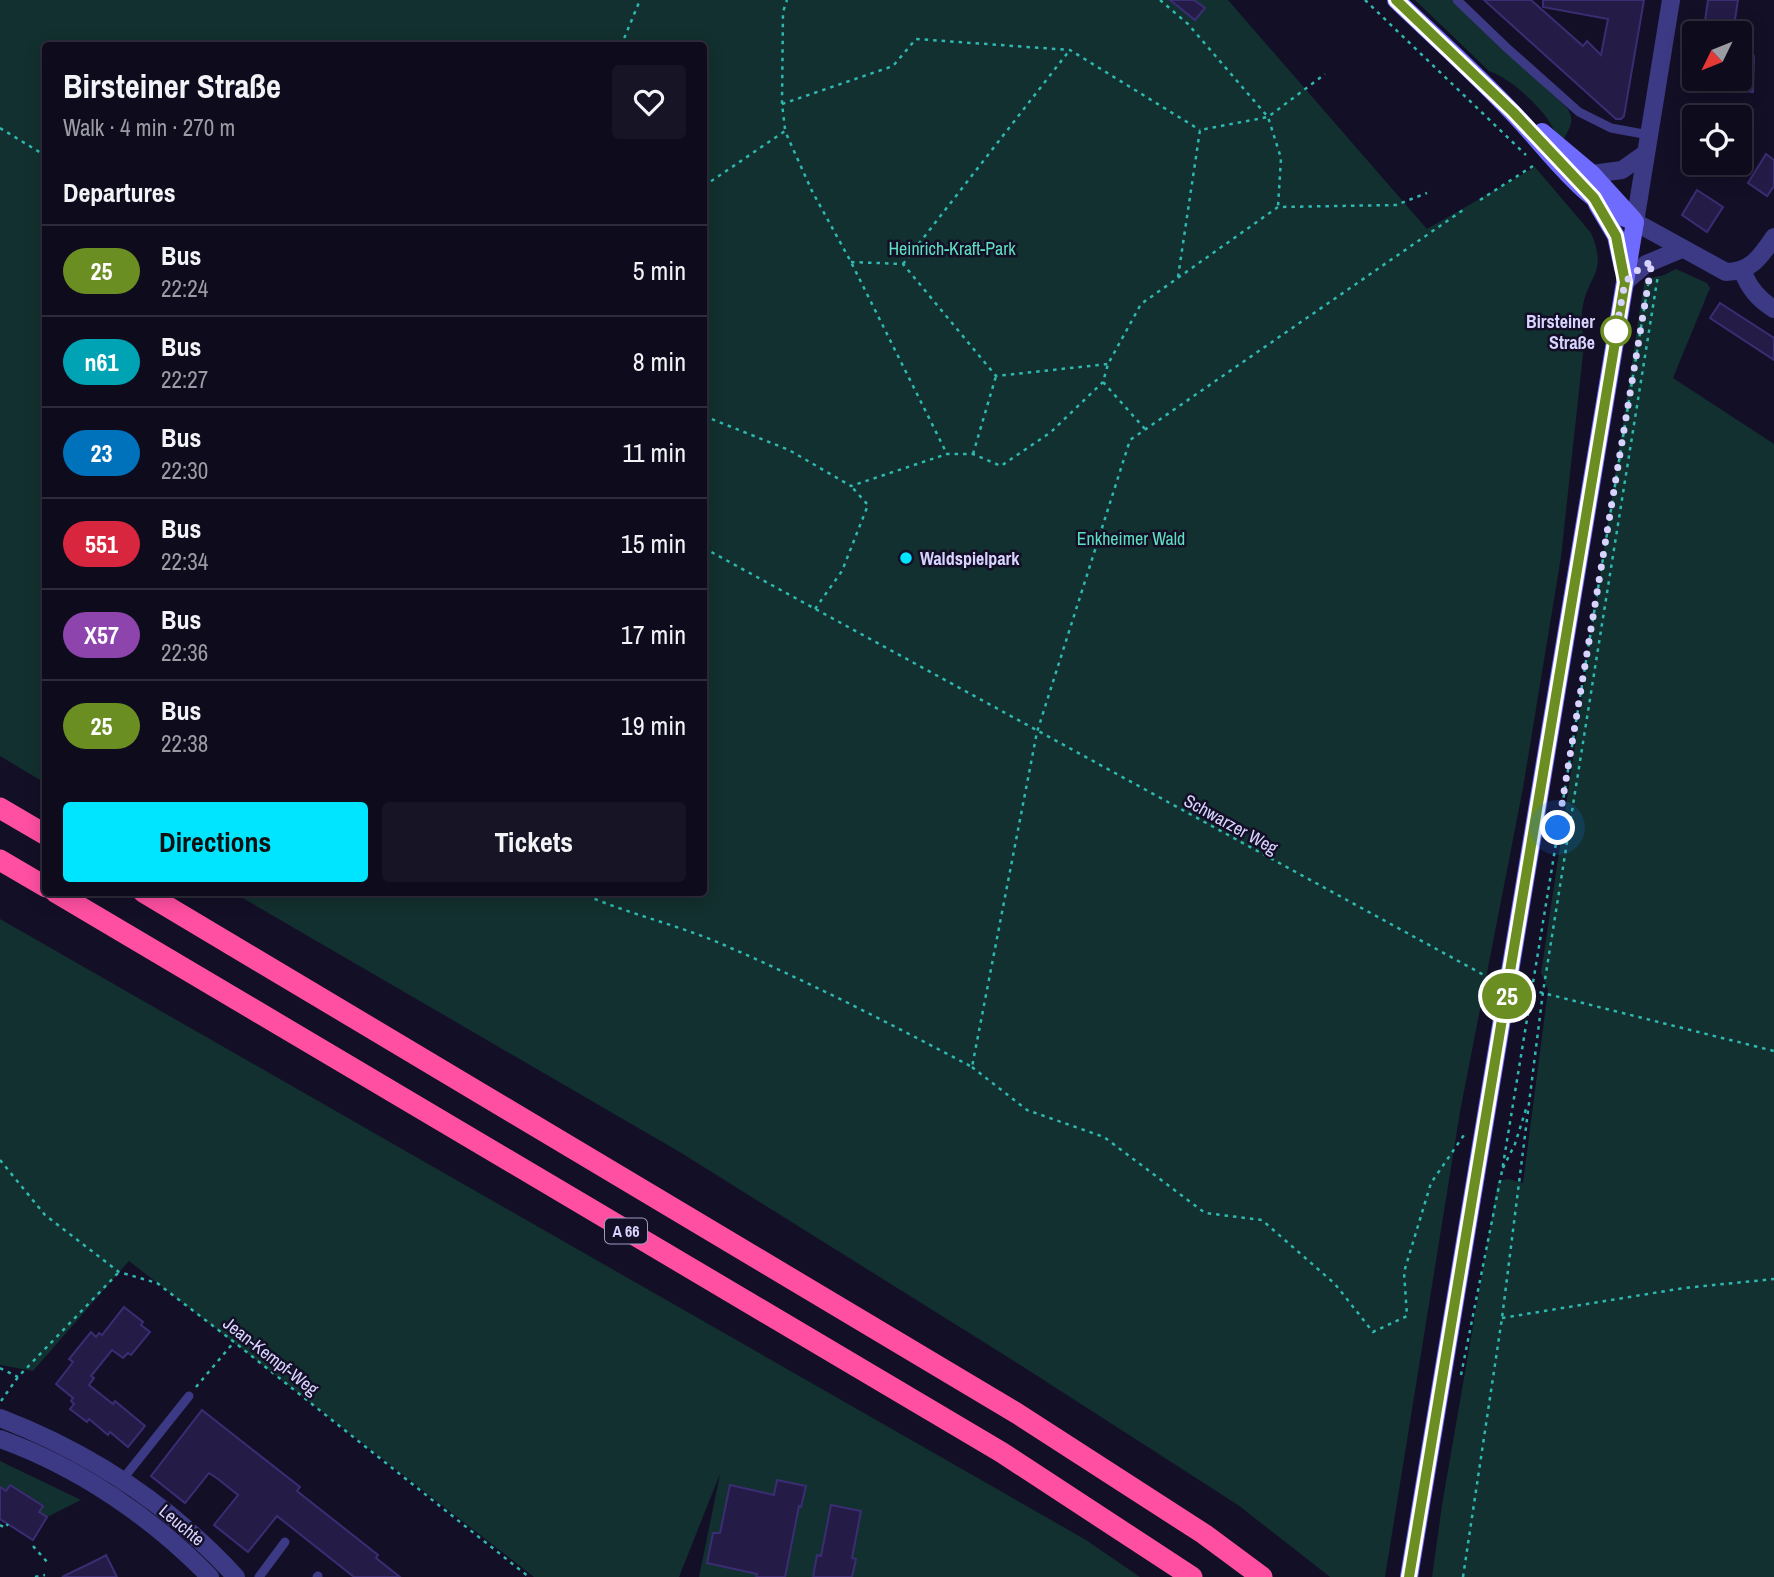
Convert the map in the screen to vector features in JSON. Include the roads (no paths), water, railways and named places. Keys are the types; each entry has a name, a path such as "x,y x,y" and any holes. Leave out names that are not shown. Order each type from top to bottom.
{"highway":[{"path":"0,808 42,833"},
{"path":"0,860 42,885"},
{"name":"A 66","path":"62,896 1001,1452 1192,1577"},
{"name":"A 66","path":"150,896 1006,1407 1204,1534 1262,1577"}],"main road":[{"path":"1396,0 1513,112 1594,198 1635,222"},
{"path":"1513,112 1549,137 1592,174 1635,222"},
{"path":"1594,198 1616,236 1625,282"},
{"path":"1409,1577 1635,222"}],"street":[{"path":"1671,0 1635,222 1726,272 1742,270 1761,256 1774,237"},
{"path":"1592,174 1608,174 1622,170 1647,144"},
{"path":"1625,282 1652,261 1682,249"},
{"path":"1742,270 1754,293 1774,309"},
{"name":"Leuchte","path":"0,1418 75,1450 122,1480 180,1522 236,1577"},
{"name":"Leuchte","path":"0,1439 39,1455 110,1495 163,1535 210,1577"},
{"path":"110,1495 122,1480"}],"lane":[{"path":"1457,0 1579,112 1647,144"},
{"path":"122,1480 189,1396"},
{"path":"259,1577 285,1542"}],"place":[{"name":"Birsteiner Straße","path":"1616,331"},
{"name":"Waldspielpark","path":"906,558"}],"park label":[{"name":"Heinrich-Kraft-Park","path":"952,248"},
{"name":"Enkheimer Wald","path":"1131,538"}]}
